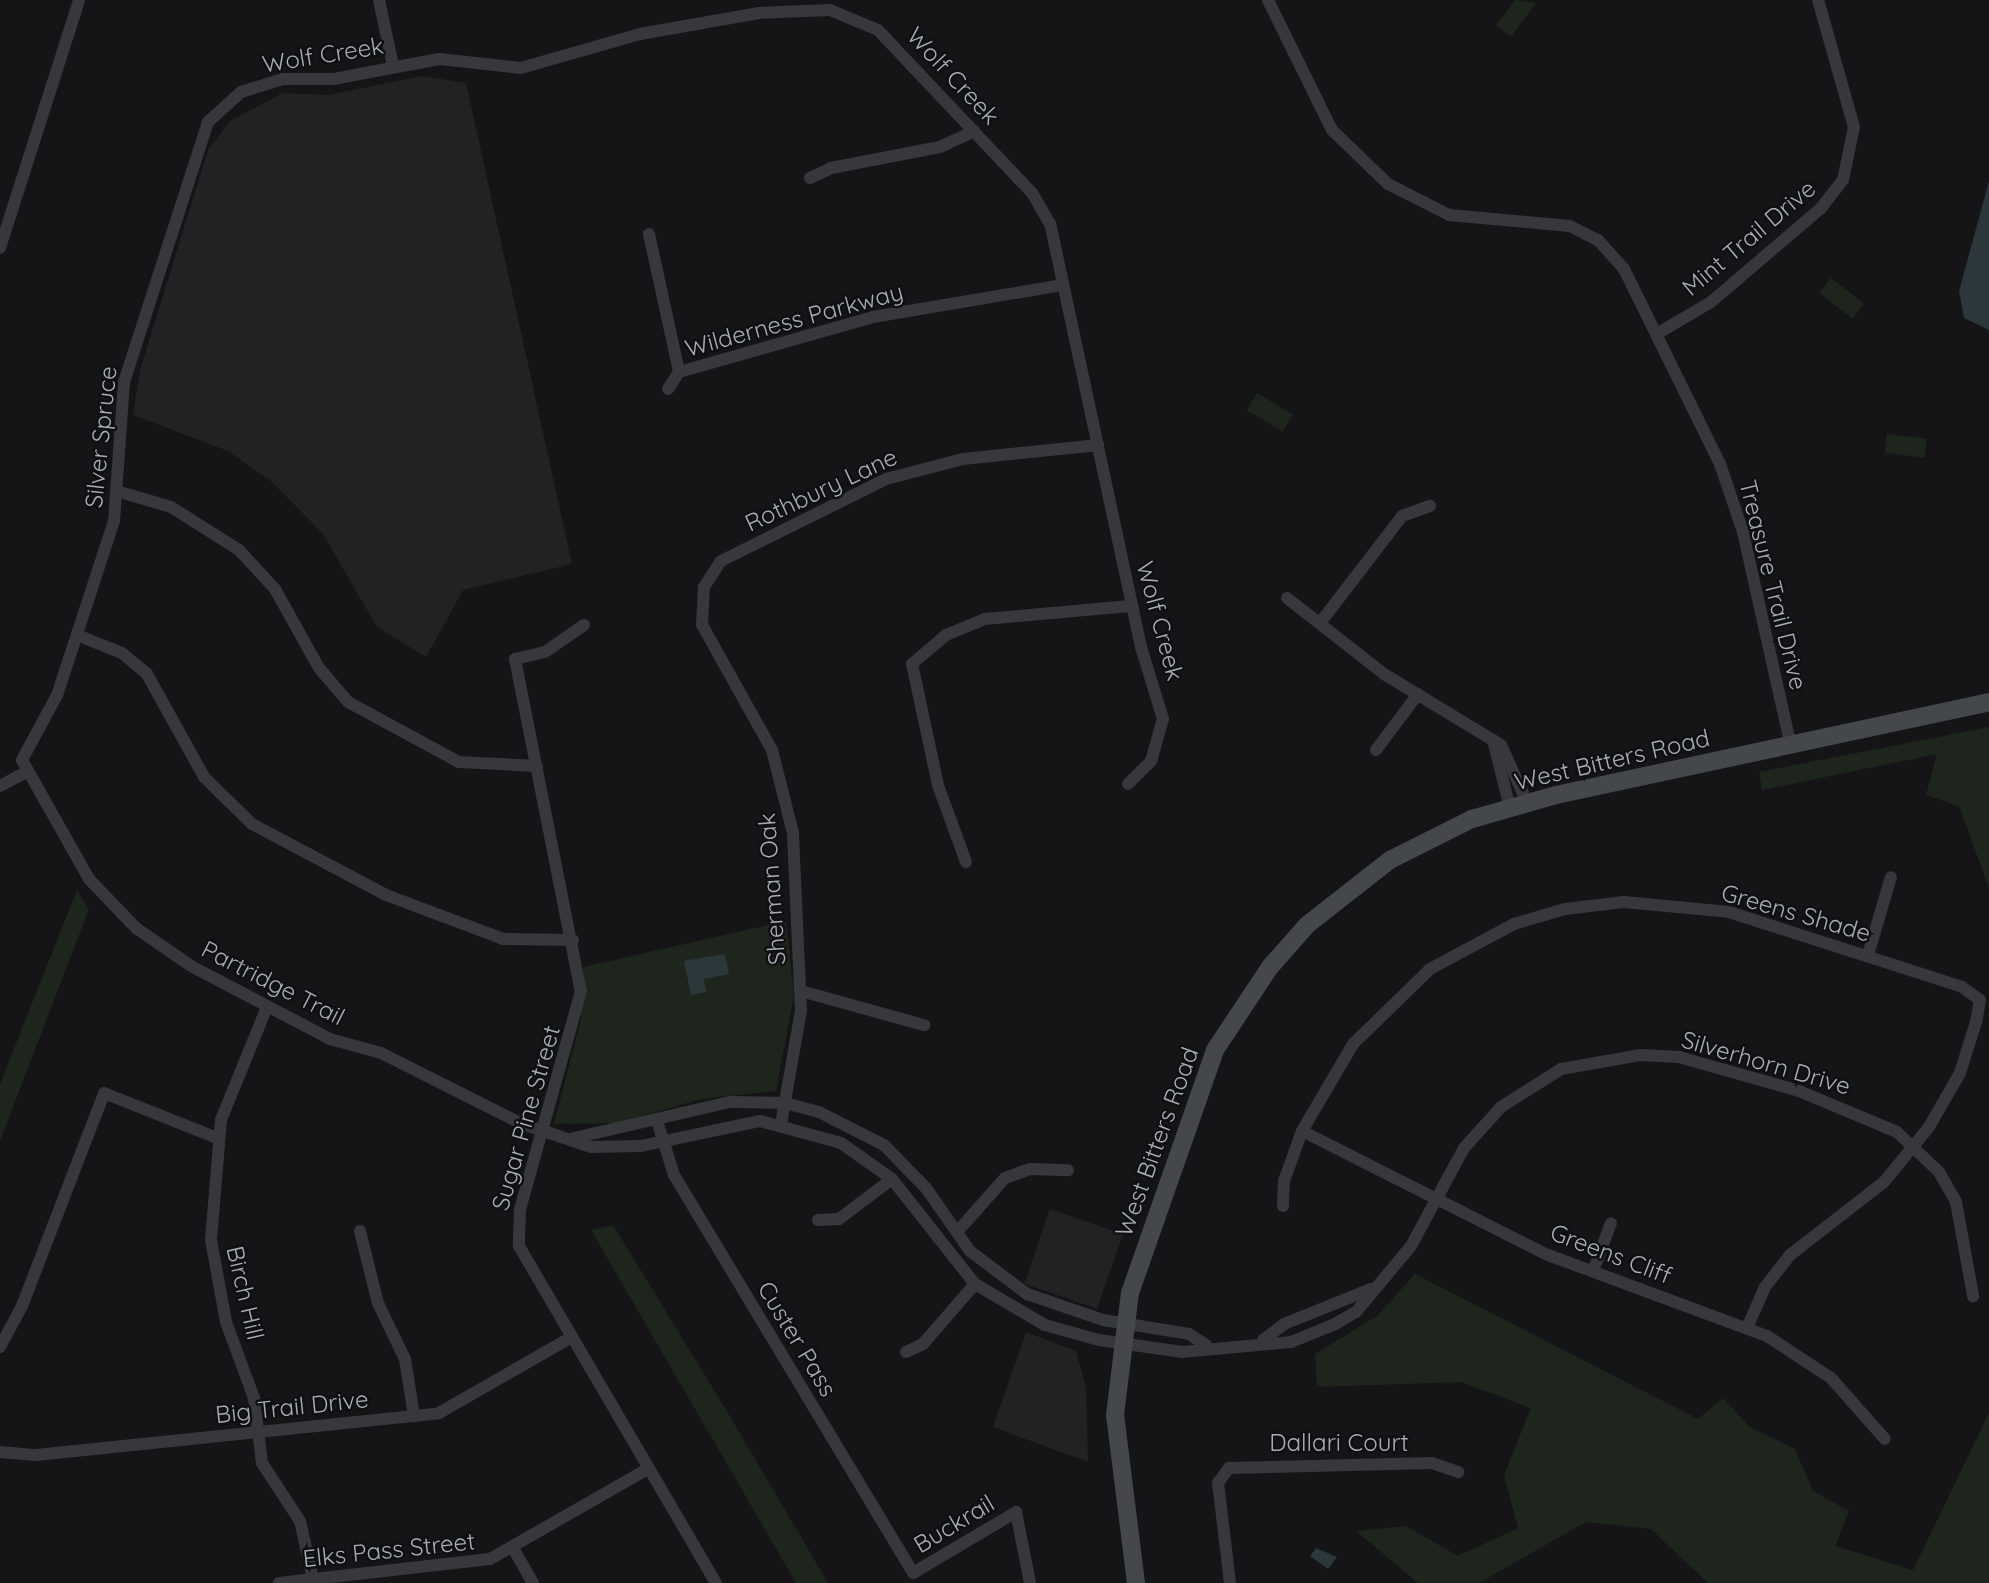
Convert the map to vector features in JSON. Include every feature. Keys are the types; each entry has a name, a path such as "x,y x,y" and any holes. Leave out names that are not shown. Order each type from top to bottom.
{"main road":[{"name":"West Bitters Road","path":"1136,1583 1117,1471 1124,1324 1194,1099 1215,1050 1270,967 1361,879 1426,840 1519,805 1989,702"}],"street":[{"path":"0,248 79,0"},
{"path":"379,0 393,66"},
{"name":"Treasure Trail Drive","path":"1268,0 1332,130 1388,184 1450,215 1536,218 1580,231 1617,259 1660,332 1716,454 1743,532 1791,746"},
{"name":"Mint Trail Drive","path":"1660,332 1711,302 1821,208 1843,180 1854,127 1818,0"},
{"name":"Wolf Creek","path":"223,106 261,83 333,79 439,59 521,68 640,34 758,6 817,8 867,23 975,131 1045,214 1063,285 1132,606 1163,719 1151,761 1128,785"},
{"name":"Silver Spruce","path":"26,772 23,752 57,695 120,492 121,404 131,350 197,141 223,106"},
{"path":"810,178 831,168 940,147 975,131"},
{"path":"649,234 679,372"},
{"name":"Wilderness Parkway","path":"668,388 679,372 873,317 1063,285"},
{"name":"Rothbury Lane","path":"704,587 721,561 886,478 963,459 1098,445"},
{"path":"120,492 171,507 239,550 275,589 319,668 348,702 459,762 537,766"},
{"path":"1320,623 1402,516 1430,506"},
{"name":"Sherman Oak","path":"704,587 702,625 755,714 785,792 801,991 781,1124"},
{"path":"1287,598 1418,694 1493,740 1504,759 1519,805"},
{"path":"966,862 938,785 912,664 946,635 985,620 1132,606"},
{"name":"Sugar Pine Street","path":"584,625 545,652 515,659 573,940 578,1012 520,1210 519,1246 570,1338 716,1583"},
{"path":"77,635 122,653 147,674 204,777 252,824 386,895 503,939 573,940"},
{"path":"1376,750 1418,694"},
{"path":"0,786 26,772"},
{"name":"Partridge Trail","path":"26,772 69,852 111,905 191,966 267,1007 330,1039 441,1079 543,1132 619,1149 724,1124 781,1124 841,1143 892,1179 975,1284 1045,1325 1121,1343"},
{"path":"1868,955 1891,877"},
{"name":"Greens Shade","path":"1283,1206 1284,1181 1302,1131 1335,1067 1396,996 1458,950 1514,924 1565,909 1663,904 1728,912 1943,978 1980,1000 1960,1073 1916,1147"},
{"path":"801,991 924,1025"},
{"name":"Birch Hill","path":"267,1007 238,1067 217,1138 210,1198 216,1281 254,1398 257,1432 272,1487 309,1541 313,1579"},
{"name":"Silverhorn Drive","path":"1121,1343 1182,1352 1206,1345 1263,1340 1291,1342 1356,1312 1371,1289 1411,1246 1438,1201 1464,1148 1520,1091 1561,1069 1614,1056 1679,1057 1799,1091 1877,1119 1916,1147 1956,1202 1973,1296"},
{"path":"0,1347 22,1306 104,1093 217,1138"},
{"name":"Partridge Trail","path":"574,1138 730,1102 785,1103 865,1133 926,1188 957,1233 988,1268 1027,1294 1124,1324"},
{"name":"Custer Pass","path":"657,1121 674,1175 913,1573"},
{"name":"Greens Cliff","path":"1302,1131 1438,1201 1593,1271 1747,1328 1831,1378 1885,1439"},
{"path":"1747,1328 1790,1255 1848,1214 1916,1147"},
{"path":"957,1233 1005,1178 1030,1170 1068,1170"},
{"path":"818,1220 839,1219 892,1179"},
{"path":"910,1199 926,1188"},
{"path":"1593,1271 1611,1223"},
{"path":"360,1231 378,1303 405,1359 414,1416"},
{"path":"906,1352 923,1344 975,1284"},
{"name":"Silverhorn Drive","path":"1263,1340 1317,1310 1371,1289"},
{"path":"1317,1310 1325,1328"},
{"name":"Silverhorn Drive","path":"1124,1324 1189,1334 1206,1345"},
{"name":"Big Trail Drive","path":"0,1452 36,1455 414,1416 459,1404 570,1338"},
{"name":"Dallari Court","path":"1230,1583 1222,1474 1238,1464 1433,1463 1458,1472"},
{"name":"Elks Pass Street","path":"279,1583 313,1579 379,1578 469,1564 513,1548 648,1469"},
{"name":"Buckrail","path":"913,1573 1016,1512 1030,1583"},
{"path":"513,1548 533,1583"}],"shaded area":[{"path":"1515,0 1536,3 1511,37 1496,25"},
{"path":"422,76 466,83 572,564 463,590 426,657 377,627 323,534 272,482 228,451 133,415 140,370 208,150 230,121 283,93 328,95"},
{"path":"1989,181 1989,330 1964,318 1959,291"},
{"path":"1831,278 1864,304 1852,319 1819,293"},
{"path":"1257,393 1293,415 1283,432 1247,410"},
{"path":"1887,434 1927,439 1924,458 1885,453"},
{"path":"1989,727 1989,888 1959,806 1926,795 1937,754 1762,790 1759,772"},
{"path":"77,890 89,909 0,1141 0,1084"},
{"path":"786,921 794,996 776,1091 701,1099 618,1123 554,1124 581,1019 583,967"},
{"path":"725,954 729,974 704,979 706,992 691,995 684,961"},
{"path":"1050,1209 1123,1234 1097,1309 1024,1284"},
{"path":"613,1225 828,1583 796,1583 591,1230"},
{"path":"1415,1274 1698,1419 1723,1398 1750,1427 1795,1449 1813,1491 1849,1511 1835,1546 1913,1570 1989,1413 1989,1583 1708,1583 1651,1529 1586,1522 1479,1583 1418,1583 1356,1531 1406,1526 1458,1556 1518,1528 1504,1475 1531,1408 1461,1382 1317,1387 1315,1354 1377,1316"},
{"path":"1026,1332 1076,1351 1086,1388 1088,1462 993,1427"},
{"path":"1316,1548 1337,1557 1328,1569 1310,1556"}]}
